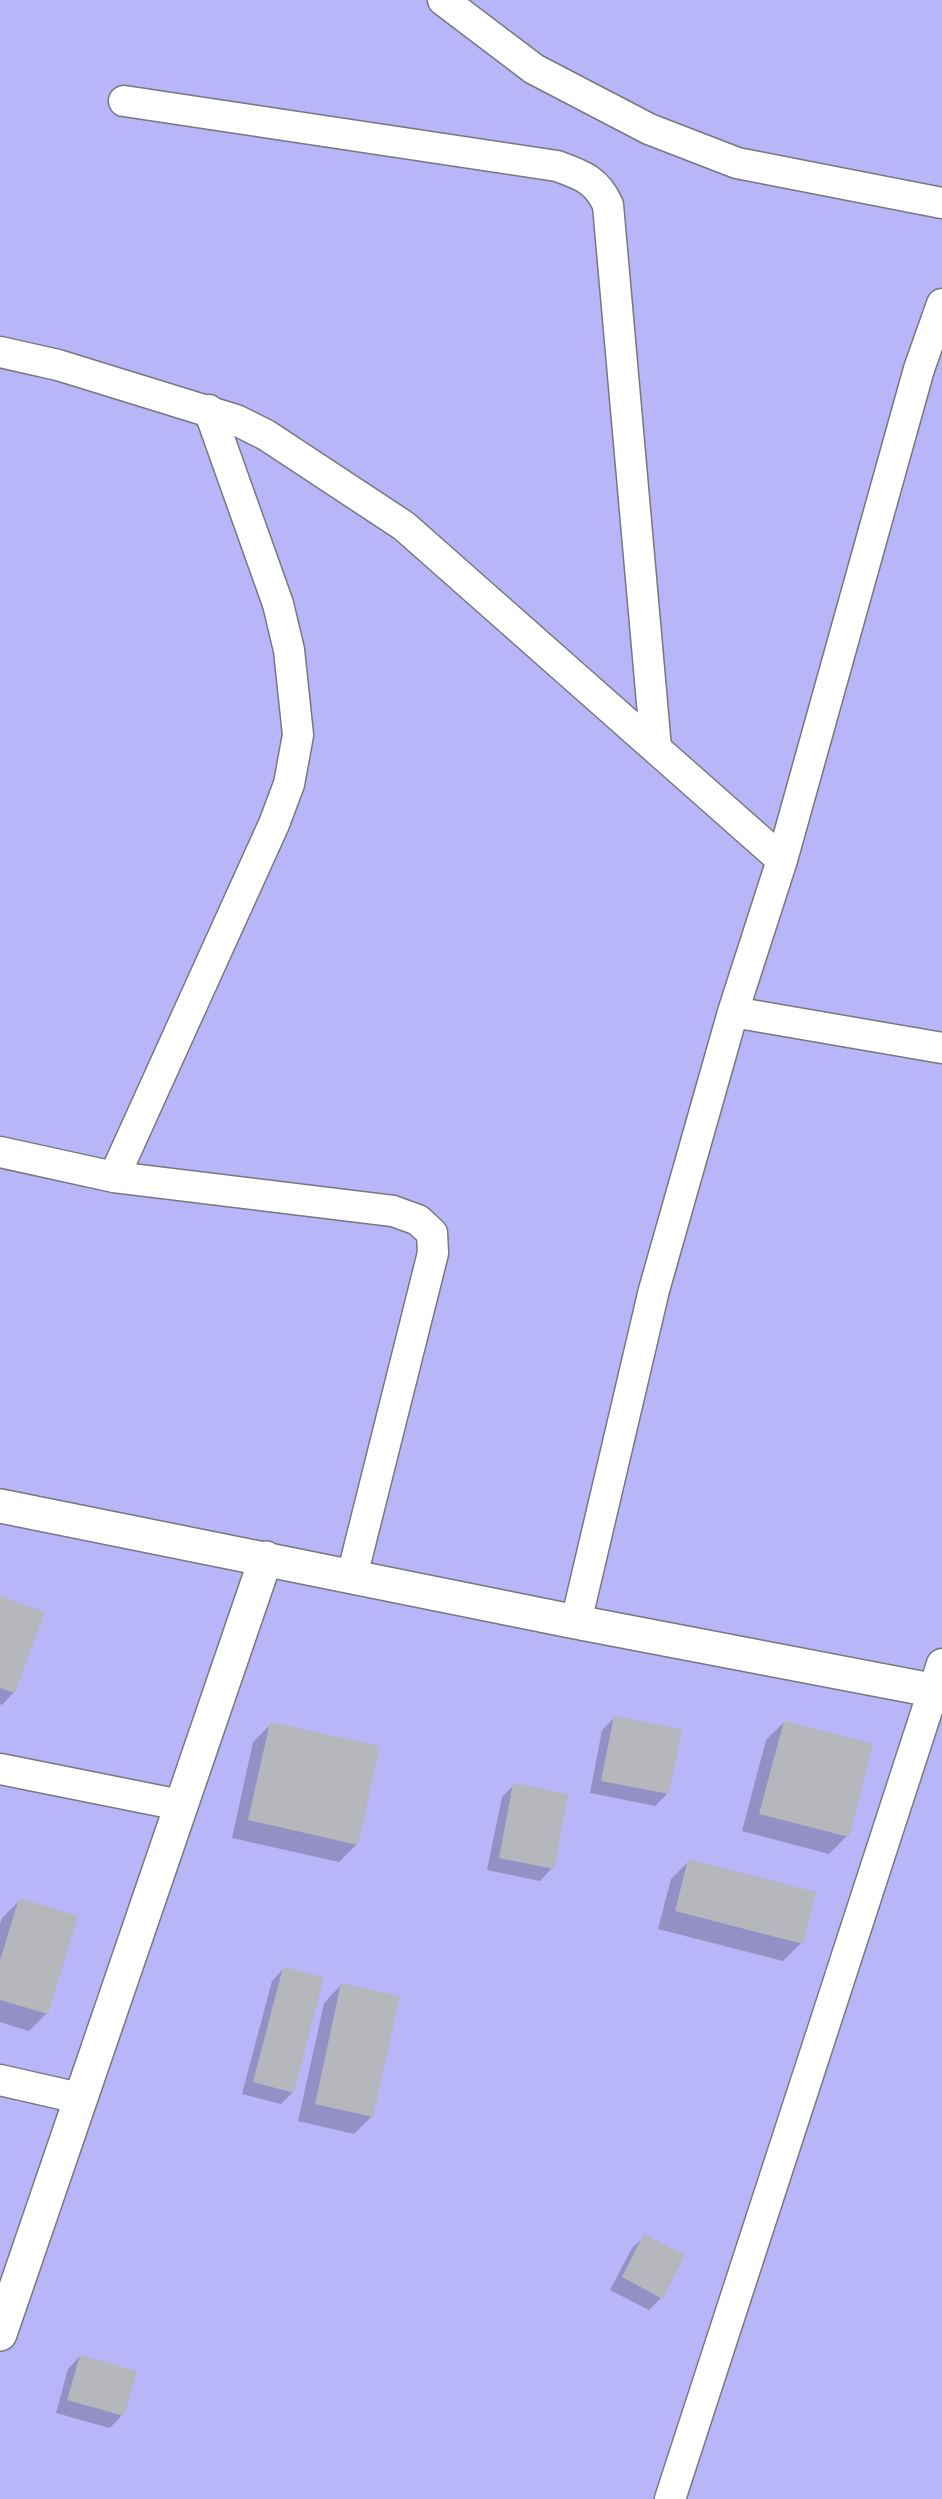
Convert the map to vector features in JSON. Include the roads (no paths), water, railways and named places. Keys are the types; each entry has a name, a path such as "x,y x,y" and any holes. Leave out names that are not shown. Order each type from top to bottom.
{"street":[{"path":"443,0 534,69 648,129 737,163 942,203"},
{"path":"124,101 557,166 589,178 601,189 608,205 656,748"},
{"path":"576,1622 654,1290 733,1012 782,860 920,369 942,304"},
{"path":"0,352 58,365 209,410 266,435 404,526 782,860"},
{"path":"114,1177 274,824 290,784 298,735 290,650 278,604 209,410"},
{"path":"733,1012 942,1048"},
{"path":"0,1152 114,1177 393,1211 418,1220 432,1233 433,1253 352,1576"},
{"path":"0,1506 576,1622 939,1682 670,2499"},
{"path":"0,2334 266,1558"},
{"path":"0,1769 180,1805"},
{"path":"0,2080 79,2098"}]}
